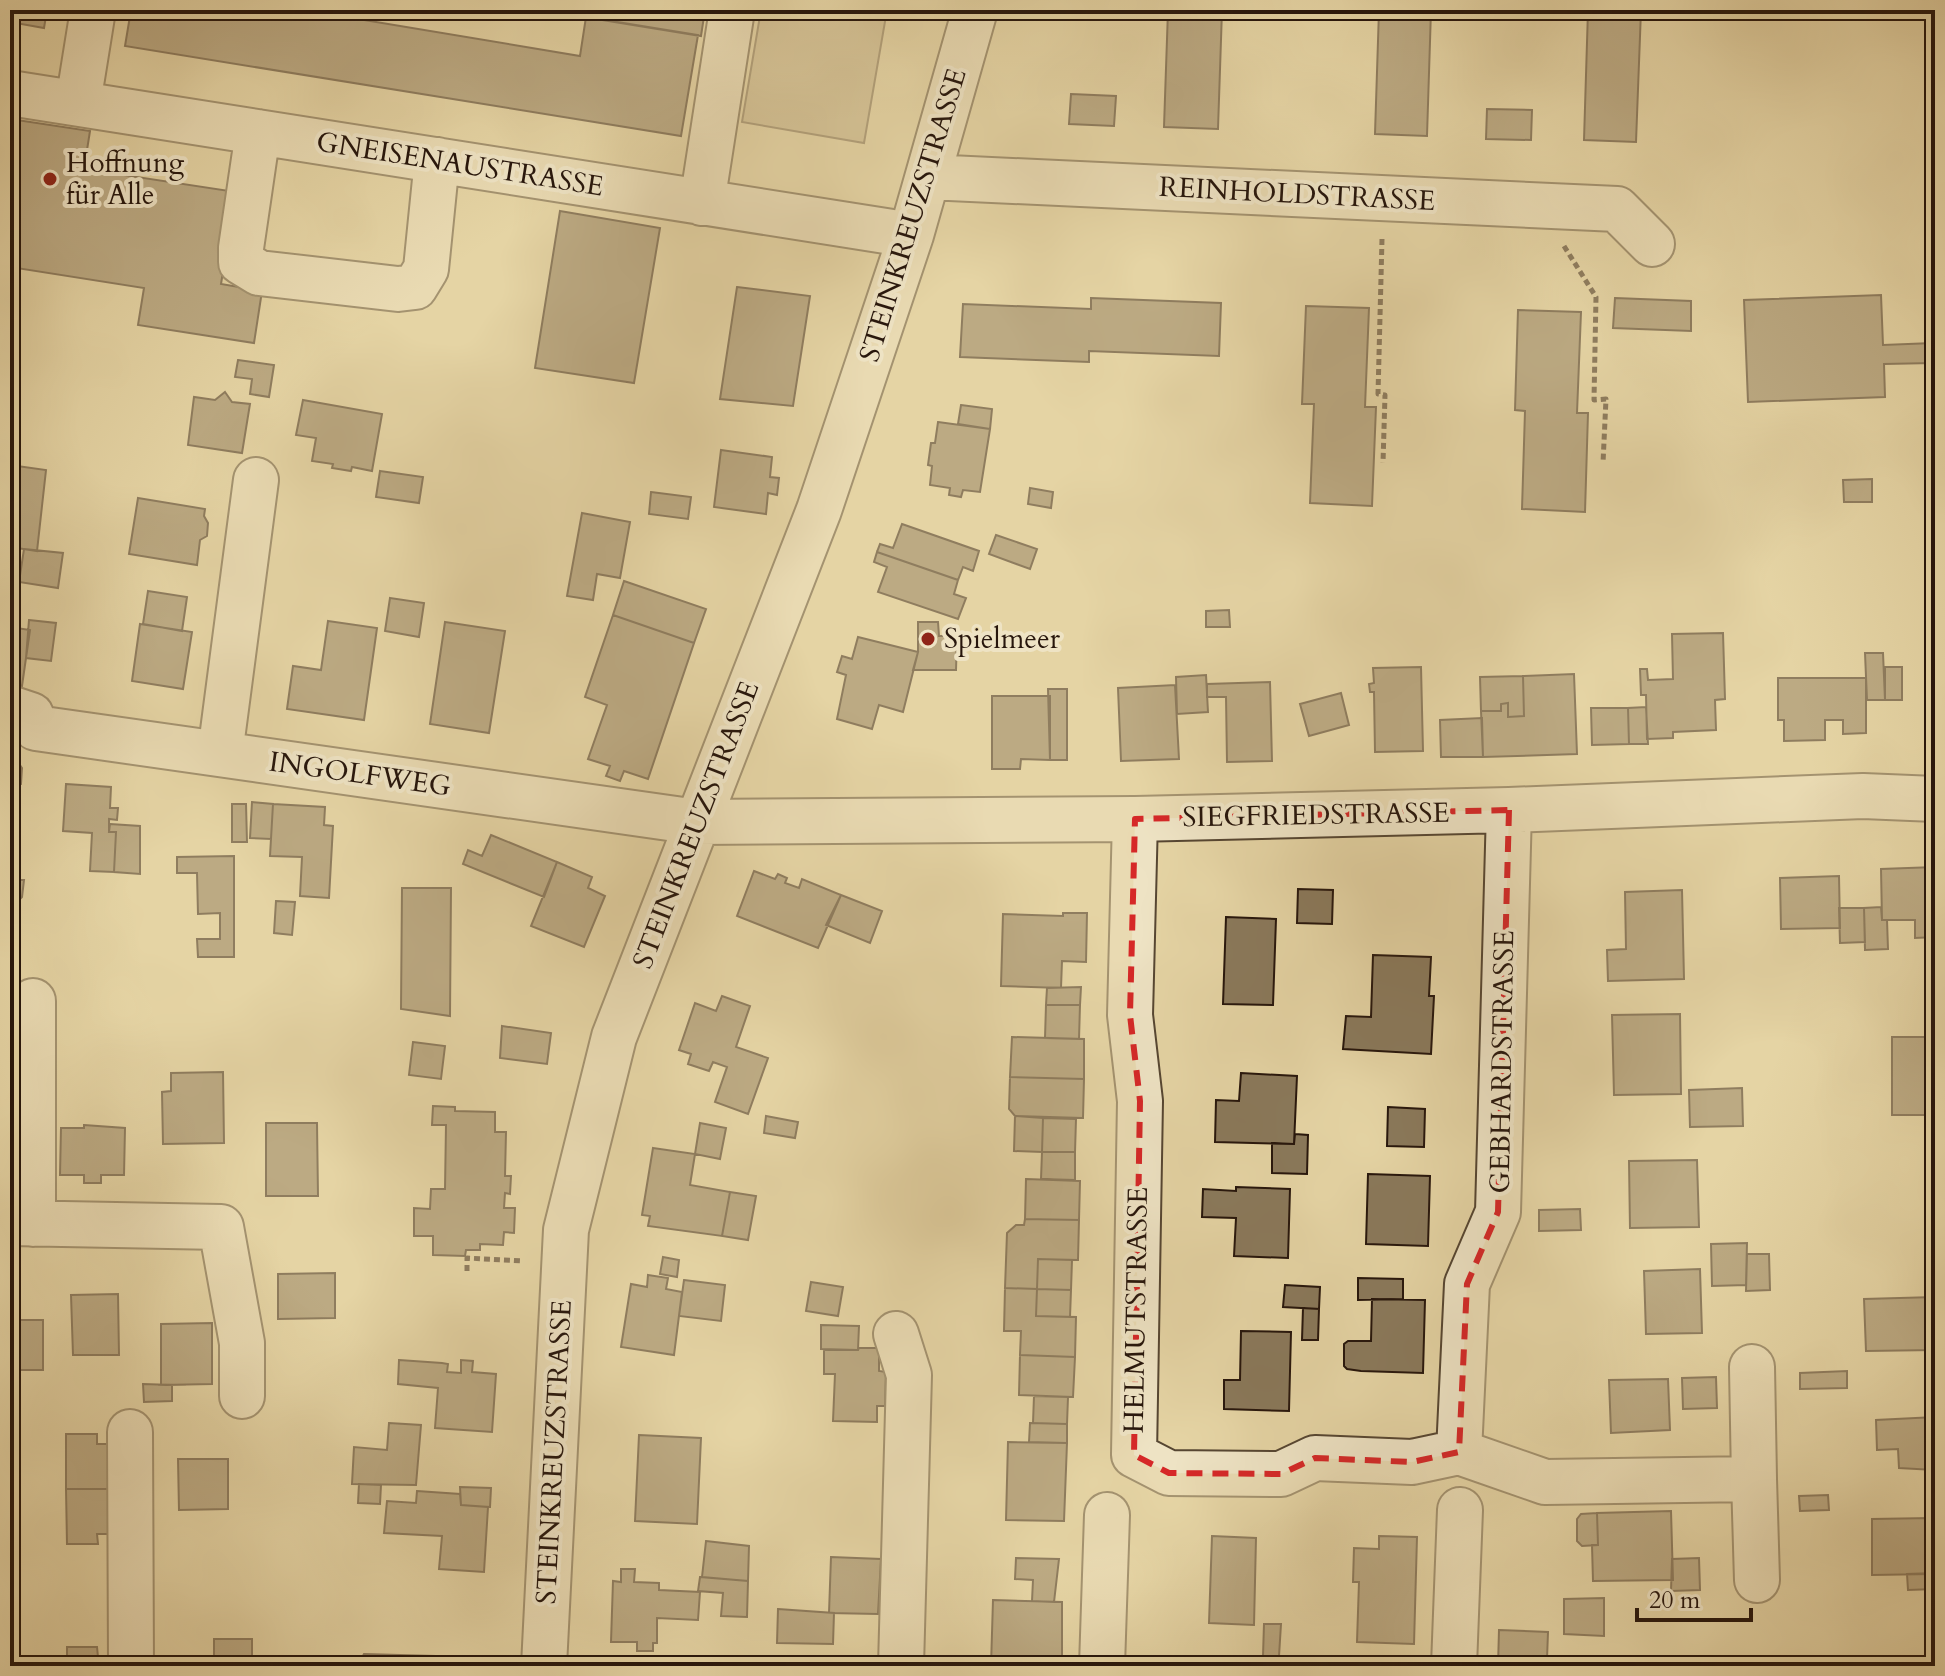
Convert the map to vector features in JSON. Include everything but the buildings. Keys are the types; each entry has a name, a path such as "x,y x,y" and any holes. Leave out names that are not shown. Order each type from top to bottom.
{"street":[{"path":"78,103 93,10"},
{"path":"702,203 732,10"},
{"name":"STEINKREUZSTRASSE","path":"544,1666 566,1230 614,1037 819,510 911,235 975,10"},
{"name":"GNEISENAUSTRASSE","path":"10,93 911,235"},
{"path":"258,132 241,262 259,273 398,289 415,287 426,269 437,160"},
{"name":"REINHOLDSTRASSE","path":"928,177 1617,209 1652,244"},
{"path":"220,754 256,480"},
{"name":"INGOLFWEG","path":"21,712 36,728 697,822"},
{"name":"SIEGFRIEDSTRASSE","path":"697,822 1135,819 1509,810 1863,796 1935,799"},
{"name":"GEBHARDSTRASSE","path":"1459,1452 1467,1284 1498,1212 1509,810"},
{"name":"HELMUTSTRASSE","path":"1135,819 1130,1015 1140,1101 1134,1455 1169,1473 1281,1474 1315,1458 1412,1462 1459,1452"},
{"path":"33,1001 22,1224 221,1227 242,1343 242,1396"},
{"path":"896,1334 909,1375 901,1666"},
{"path":"1752,1367 1757,1580"},
{"path":"130,1432 131,1666"},
{"path":"1459,1452 1545,1482 1754,1479"},
{"path":"1454,1666 1460,1510"},
{"path":"1102,1666 1107,1515"}],"path":[{"path":"1383,198 1378,394 1385,395 1383,463"},
{"path":"1537,205 1596,297 1594,400 1606,399 1603,463"},
{"path":"467,1271 467,1258 564,1263"}],"highlighted area":[{"path":"1509,810 1498,1212 1467,1284 1459,1452 1412,1462 1315,1458 1281,1474 1169,1473 1134,1455 1140,1101 1130,1015 1135,819"}],"shaded area":[{"path":"761,10 887,10 864,143 742,122"}],"place":[{"name":"Hoffnung für Alle","path":"50,179"},
{"name":"Spielmeer","path":"928,639"}]}
